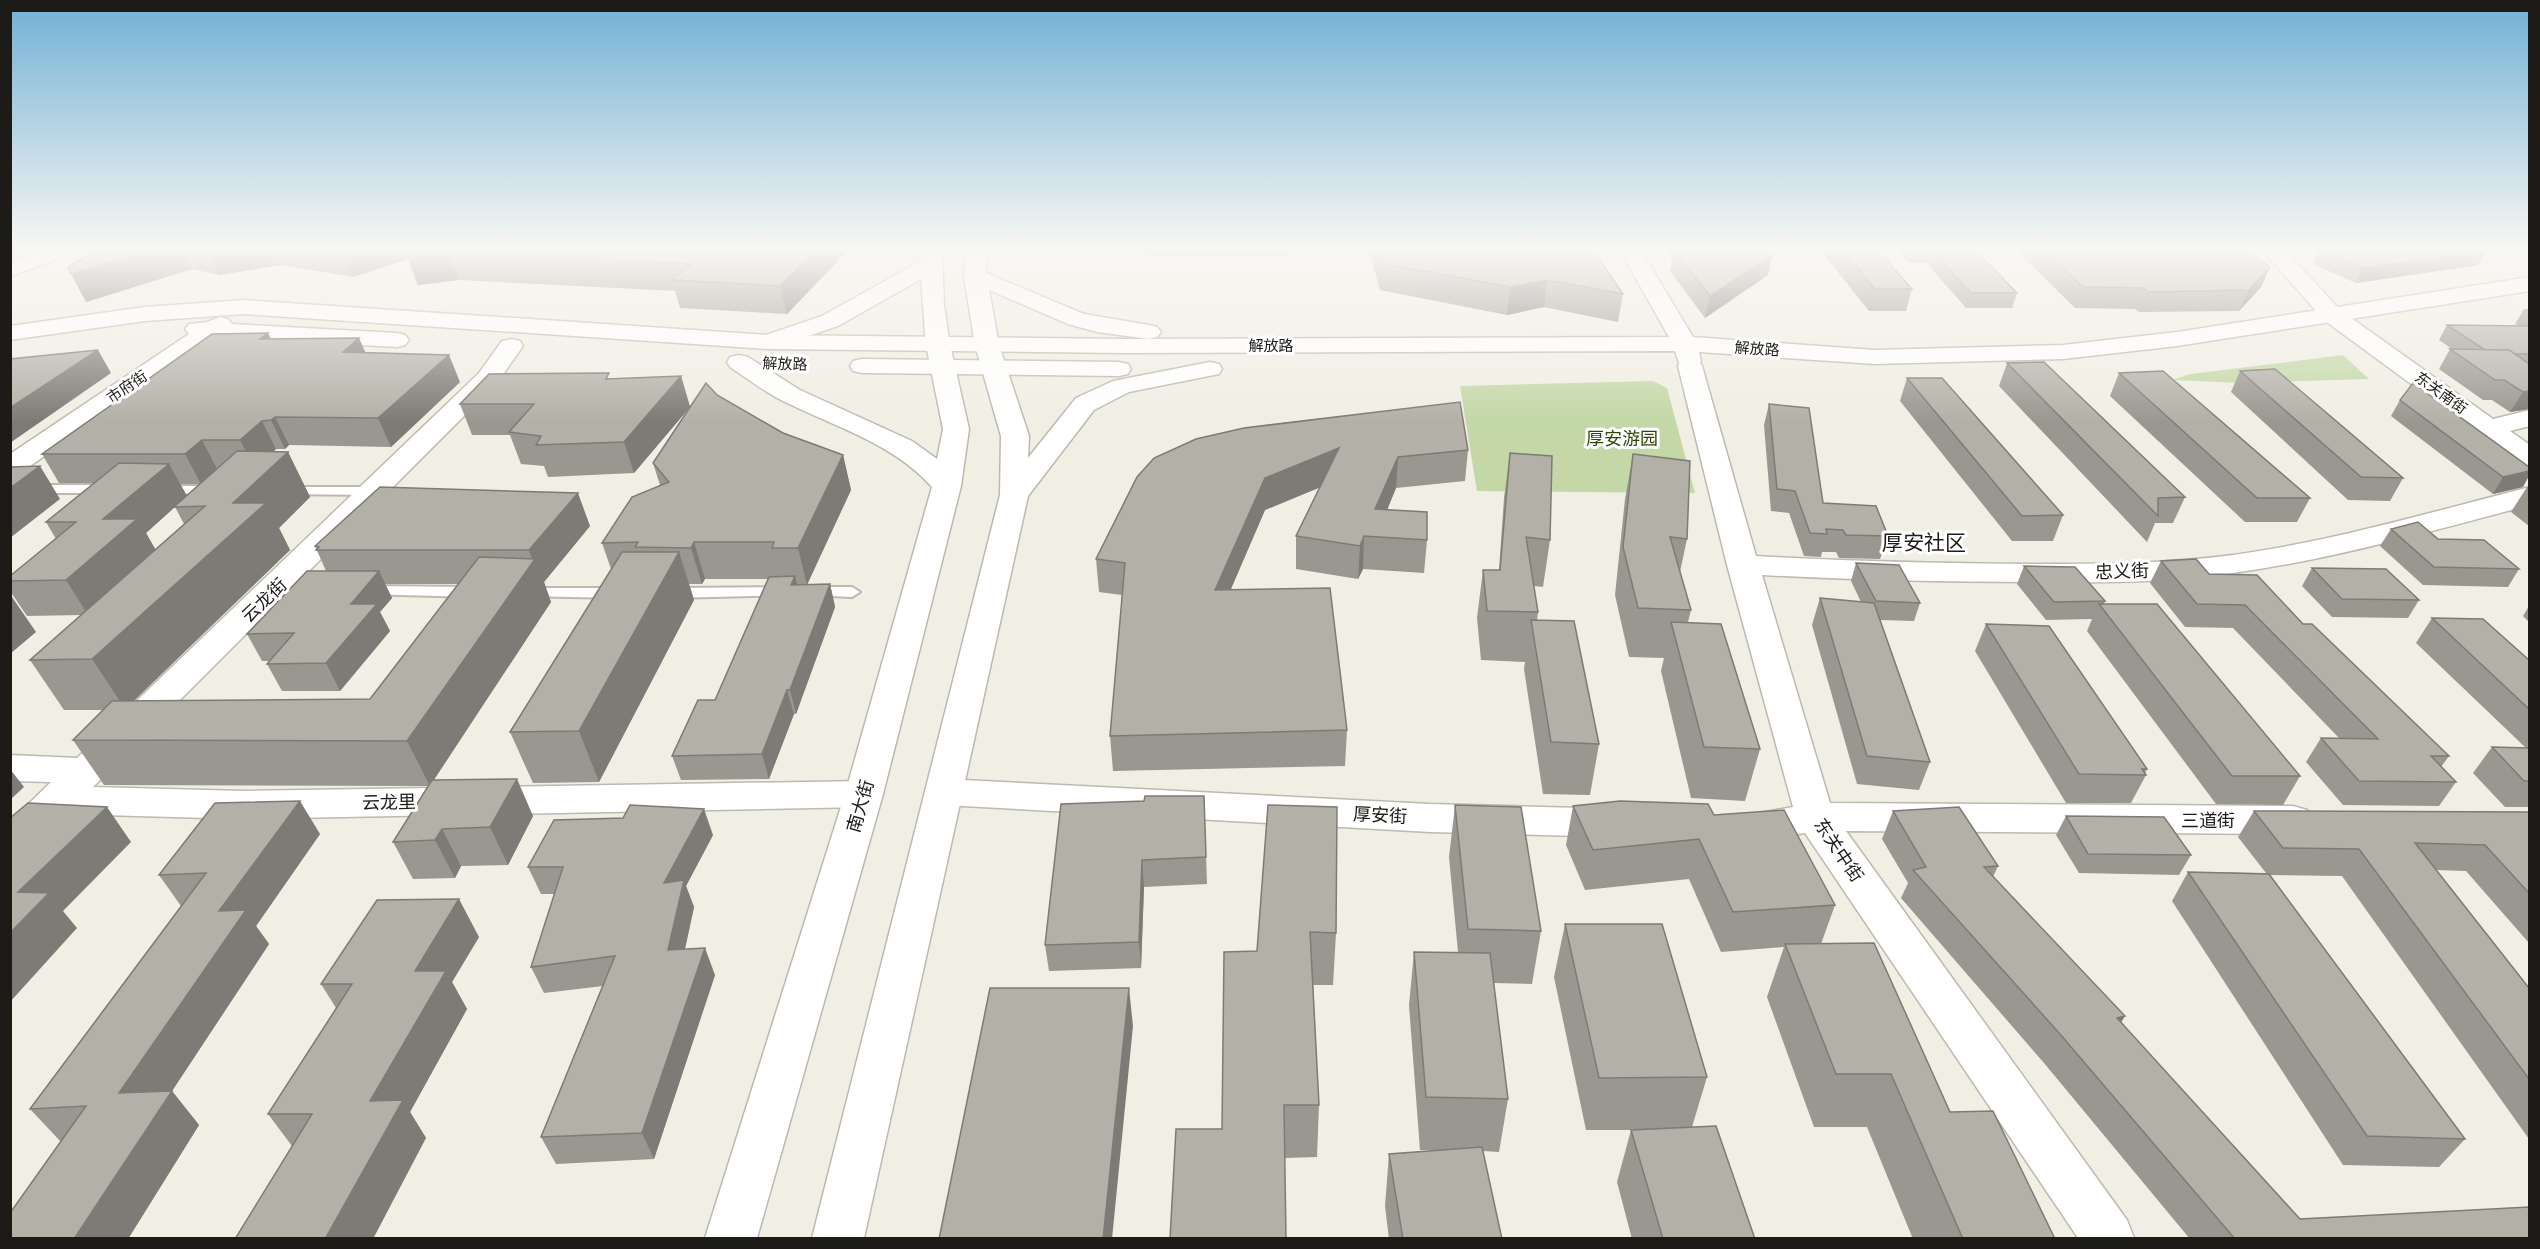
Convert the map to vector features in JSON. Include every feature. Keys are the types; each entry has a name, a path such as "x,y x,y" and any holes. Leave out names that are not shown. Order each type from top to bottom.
{"main road":[{"path":"769,342 830,321 854,305"},
{"name":"南大街","path":"731,1239 864,794 947,486 956,429 940,356 935,305"},
{"path":"838,1239 1014,495 1015,436 992,357 981,305"},
{"path":"1044,305 1097,325 1149,332"},
{"name":"东关中街","path":"1660,305 1688,355 1743,565 1815,817 2108,1239"},
{"name":"东关南街","path":"2323,305 2332,315 2529,458"},
{"name":"解放路","path":"992,357 1026,345 1447,346 1688,355 1875,357 2063,352 2177,339 2394,305"},
{"name":"解放路","path":"10,349 170,330 212,329 739,362 940,356 1210,369 1688,355 1885,368 2076,364 2196,352 2508,305"},
{"name":"解放路","path":"10,333 145,314 243,307 769,342 940,356"},
{"name":"市府街","path":"10,467 243,307"},
{"path":"1026,345 1078,336 1149,332 1339,333 1447,346"},
{"name":"云龙街","path":"10,846 286,591 373,491 488,378 510,346"},
{"path":"739,362 791,395 902,447 927,464 947,486"},
{"path":"1014,495 1066,426 1086,404 1122,386 1210,369"},
{"path":"2489,428 2529,418"},
{"name":"忠义街","path":"1743,565 1922,573 2003,573 2141,571 2221,565 2311,549 2412,527 2529,496"},
{"path":"10,768 89,771"},
{"name":"厚安街","path":"944,792 1430,818 1648,824"},
{"name":"云龙里","path":"59,800 243,805 864,794"},
{"path":"1707,827 1754,829 1815,817"},
{"name":"三道街","path":"1815,817 2329,821"}],"lane":[{"path":"10,489 128,490"},
{"path":"151,490 233,490"},
{"path":"268,491 373,491"},
{"path":"357,591 489,592"},
{"path":"654,593 852,592"},
{"path":"513,593 631,593"}],"green space":[{"path":"2343,355 2369,379 2241,383 2172,380 2191,374"},
{"name":"厚安游园","path":"1653,381 1667,388 1695,493 1477,491 1460,386"}],"building":[{"path":"2447,325 2529,326 2529,354 2515,354 2509,350 2485,350"},
{"path":"268,333 260,339 359,338 343,352 449,355 378,418 275,417 262,421 240,440 202,440 185,454 42,454 212,334"},
{"path":"2450,349 2509,350 2529,364 2529,391 2523,392 2504,380 2495,380"},
{"path":"98,350 10,408 10,359"},
{"path":"2044,362 2185,497 2158,498 2158,516 2007,363"},
{"path":"2275,369 2403,478 2361,477 2240,371"},
{"path":"2163,371 2310,498 2257,498 2119,373"},
{"path":"609,373 606,379 681,376 624,442 536,445 541,436 509,432 534,404 460,404 489,374"},
{"path":"1907,378 1942,378 2063,515 2022,516"},
{"path":"706,383 717,395 783,433 843,455 798,548 772,548 774,542 694,542 691,548 635,547 638,542 602,543 632,497 669,482 653,463"},
{"path":"2413,383 2529,467 2529,471 2503,477 2400,400"},
{"path":"1460,402 1468,450 1398,457 1375,509 1427,512 1427,540 1364,536 1360,546 1296,536 1339,448 1265,478 1215,590 1330,588 1347,730 1110,736 1125,563 1096,559 1137,477 1154,458 1196,439 1244,428"},
{"path":"1769,404 1809,408 1823,503 1876,506 1888,536 1846,535 1843,530 1826,529 1827,534 1810,533 1795,491 1777,489"},
{"path":"237,451 288,452 233,503 266,503 92,659 30,660 205,506 174,507"},
{"path":"1510,453 1552,456 1550,540 1526,537 1538,612 1487,611 1483,570 1500,570"},
{"path":"1633,454 1690,461 1687,539 1670,537 1691,610 1638,608 1623,547"},
{"path":"119,463 169,464 103,519 137,519 66,580 10,581 10,576 76,522 46,522"},
{"path":"40,466 10,488 10,467"},
{"path":"380,487 578,493 529,550 316,550 319,547 315,546"},
{"path":"2418,522 2438,539 2484,540 2519,569 2434,567 2391,529"},
{"path":"622,552 679,552 579,731 510,732"},
{"path":"479,557 535,559 407,741 73,740 112,701 370,699"},
{"path":"2196,559 2209,574 2257,575 2303,624 2312,624 2449,756 2431,756 2456,782 2359,781 2321,738 2378,739 2245,605 2197,604 2161,561"},
{"path":"1856,563 1899,565 1920,603 1876,601"},
{"path":"2024,566 2075,567 2105,601 2054,602"},
{"path":"2312,568 2386,569 2419,600 2342,599"},
{"path":"307,571 379,571 351,604 377,604 326,663 267,664 294,633 247,634"},
{"path":"795,576 791,585 830,584 790,690 787,690 762,754 672,756 698,700 715,700 769,577"},
{"path":"1820,598 1874,603 1930,762 1867,756"},
{"path":"2099,604 2157,604 2300,776 2232,776"},
{"path":"2432,618 2483,619 2529,660 2529,709"},
{"path":"1531,620 1574,621 1599,744 1551,742"},
{"path":"1671,622 1721,624 1760,749 1704,747"},
{"path":"1986,624 2049,626 2147,769 2142,769 2146,775 2079,774"},
{"path":"2492,747 2529,748 2529,781 2524,781"},
{"path":"517,779 490,827 442,829 435,840 393,842 432,780"},
{"path":"1145,796 1204,796 1206,857 1142,860 1139,942 1045,945 1061,804 1144,801"},
{"path":"300,801 219,911 246,910 119,1093 172,1091 74,1239 10,1239 10,1213 86,1106 30,1109 206,873 159,875 215,803"},
{"path":"1620,801 1708,804 1714,815 1784,810 1835,905 1733,912 1699,839 1593,850 1573,806"},
{"path":"28,803 107,807 18,892 49,893 10,933 10,818"},
{"path":"630,805 704,809 664,883 684,880 668,950 705,948 642,1133 541,1137 615,956 531,967 563,867 528,867 554,820 623,818"},
{"path":"1268,805 1337,807 1336,933 1310,932 1319,1105 1284,1105 1286,1239 1170,1239 1176,1129 1222,1129 1224,952 1257,951"},
{"path":"1455,805 1521,807 1541,931 1468,929"},
{"path":"1959,807 1998,866 1984,867 2125,1016 2117,1018 2300,1219 2529,1207 2529,1239 2235,1239 2060,1034 1913,870 1926,867 1893,811"},
{"path":"2254,811 2529,812 2529,893 2485,845 2415,843 2529,988 2529,1079 2359,849 2283,848"},
{"path":"2066,816 2164,817 2191,855 2088,854"},
{"path":"2188,872 2269,874 2465,1139 2367,1136"},
{"path":"459,899 415,971 446,971 370,1101 403,1100 325,1239 235,1239 312,1114 268,1114 352,984 321,984 377,900"},
{"path":"1565,924 1662,924 1707,1077 1599,1078"},
{"path":"1874,943 1950,1112 1993,1111 2055,1239 1963,1239 1891,1074 1836,1074 1785,944"},
{"path":"1414,952 1490,953 1508,1099 1426,1097"},
{"path":"990,988 1129,988 1103,1239 939,1239"},
{"path":"1716,1126 1755,1239 1663,1239 1631,1130"},
{"path":"1482,1147 1502,1239 1403,1239 1389,1154"}],"district":[{"name":"厚安社区","path":"1924,542"}]}
